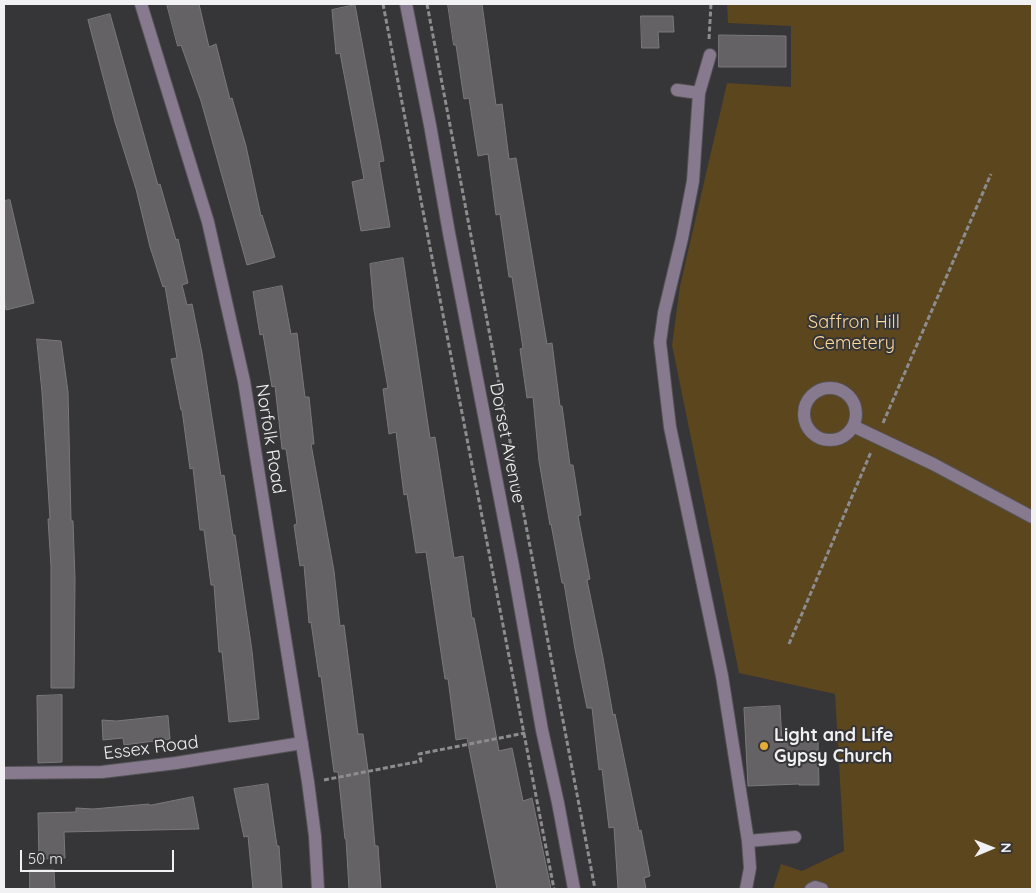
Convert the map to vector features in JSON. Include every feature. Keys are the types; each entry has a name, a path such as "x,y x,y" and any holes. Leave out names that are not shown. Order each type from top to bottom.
{"street":[{"name":"Norfolk Road","path":"141,4 208,222 244,381 308,782 315,836 318,889"},
{"name":"Dorset Avenue","path":"406,4 513,566 542,730 574,889"},
{"path":"710,55 699,93 693,181 664,314 660,342 670,427 722,676 748,841 750,868 746,889"},
{"path":"677,90 699,93"},
{"path":"828,387 842,390 852,399 856,412 853,426 844,436 838,438 831,440 818,437 807,428 803,415 806,402 815,391 828,387"},
{"path":"853,426 933,464 1032,517"},
{"name":"Essex Road","path":"4,773 102,772 302,744"},
{"path":"748,841 796,837"},
{"path":"811,889 815,887 822,889"}],"path":[{"path":"383,4 554,889"},
{"path":"427,4 595,889"},
{"path":"710,55 711,4"},
{"path":"789,644 991,174"},
{"path":"308,782 421,761 419,754 542,730"}],"green space":[{"name":"Saffron Hill Cemetery","path":"727,4 1032,4 1032,889 773,889 781,864 802,871 844,851 835,694 739,673 672,345 680,286 727,83 791,87 791,26 728,23"}],"building":[{"path":"167,4 199,4 209,47 216,44 230,99 232,98 246,146 261,216 275,257 247,265 201,101 181,45 178,46"},
{"path":"448,4 482,4 496,105 502,104 509,159 516,158 547,344 552,343 560,406 562,406 570,465 573,465 581,515 578,516 590,579 587,580 613,715 615,714 650,876 644,878 646,889 618,889 614,827 609,828 602,769 599,770 592,708 587,708 564,583 562,583 550,525 539,461 533,397 527,398 520,349 523,348 512,277 509,277 500,214 496,215 488,154 478,156 469,98 464,99"},
{"path":"355,5 384,161 379,162 390,227 361,231 352,182 364,179 340,53 336,54 332,10"},
{"path":"110,14 158,185 160,184 176,240 178,239 188,283 182,285 187,305 192,304 202,353 221,476 224,475 233,535 235,535 252,651 259,719 229,722 222,652 219,652 214,585 211,585 204,530 200,530 193,468 190,469 182,410 171,359 177,358 165,286 163,287 150,247 136,189 115,122 88,20"},
{"path":"641,16 673,16 674,32 658,32 659,48 642,48"},
{"path":"719,35 786,36 786,67 719,67"},
{"path":"10,200 34,303 6,310 4,296 4,201"},
{"path":"403,258 430,438 435,437 454,558 463,556 472,618 474,618 499,751 512,748 523,801 532,798 551,889 497,889 467,738 456,740 448,679 445,679 426,552 416,553 407,494 404,495 396,432 389,434 383,389 388,388 374,310 370,264"},
{"path":"282,286 291,334 297,333 305,397 309,397 314,444 311,444 334,571 340,626 344,625 358,734 363,734 375,846 378,846 381,889 349,889 346,839 338,772 334,772 321,676 319,677 311,622 309,623 304,565 300,566 294,525 297,524 286,449 282,449 275,386 272,387 263,334 260,335 253,292"},
{"path":"37,339 61,341 68,392 71,520 73,521 75,579 74,688 51,688 51,566 48,519 50,519"},
{"path":"62,695 62,762 38,763 37,696"},
{"name":"Light and Life Gypsy Church","path":"780,706 782,742 818,741 819,785 748,786 744,708"},
{"path":"168,716 170,739 124,745 123,738 103,740 102,720 116,721"},
{"path":"268,784 277,846 279,846 282,889 253,889 248,836 244,837 234,789"},
{"path":"193,797 199,829 64,832 65,858 39,859 38,813 76,812 76,808 93,809 150,805"},
{"path":"30,870 54,870 55,889 30,889"}],"place":[{"name":"Light and Life Gypsy Church","path":"764,746"}]}
